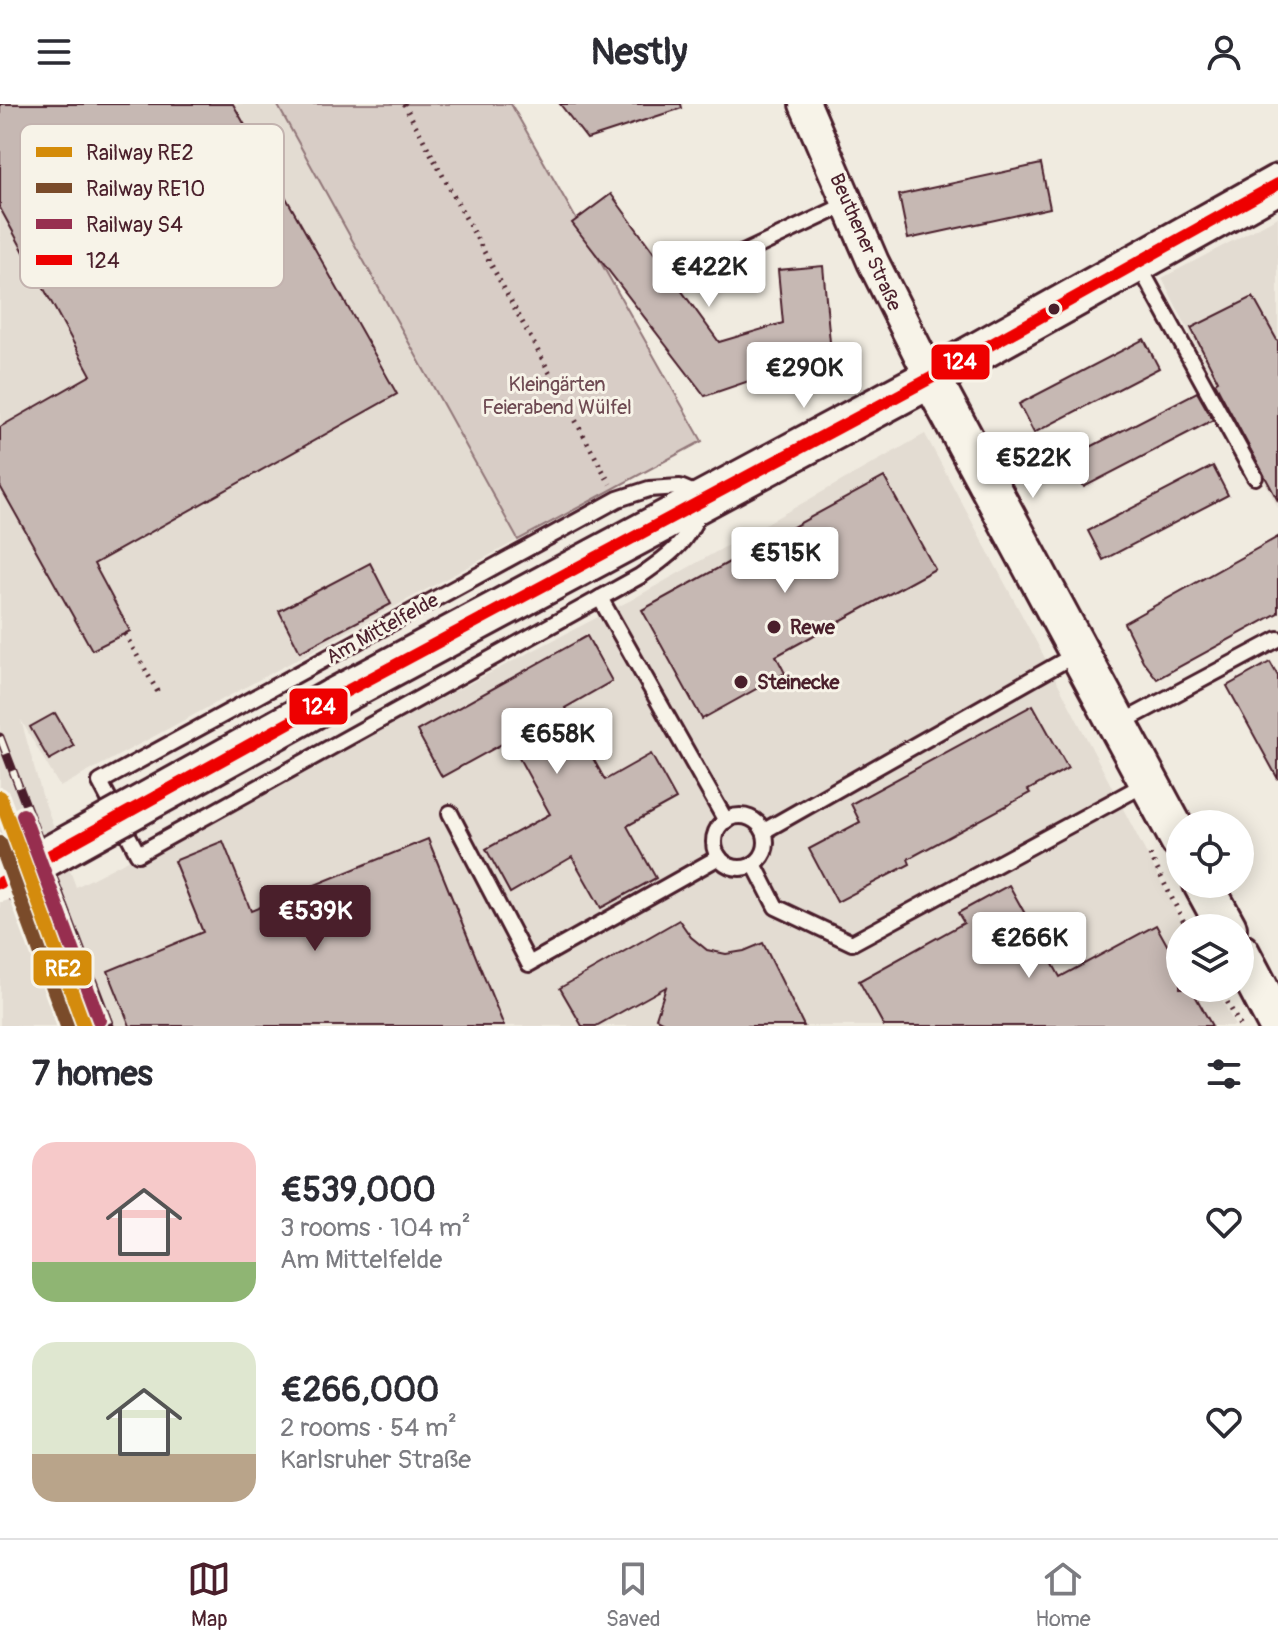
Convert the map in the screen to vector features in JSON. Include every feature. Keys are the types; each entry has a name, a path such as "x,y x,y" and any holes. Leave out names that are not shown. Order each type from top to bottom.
{"street":[{"name":"Beuthener Straße","path":"805,104 847,204 931,378"},
{"name":"Am Mittelfelde","path":"0,883 332,699 931,378 1278,184"},
{"path":"931,378 1166,813"},
{"path":"1254,980 1278,1025"}],"lane":[{"path":"695,276 847,204"},
{"path":"1137,262 1255,477"},
{"name":"Am Mittelfelde","path":"680,487 706,498 692,531 674,552 640,576 138,854 100,782 618,499 649,489 680,487"},
{"path":"600,598 726,821"},
{"path":"1118,724 1278,639"},
{"path":"764,831 1080,652"},
{"path":"754,864 776,907 852,943 1150,782"},
{"path":"450,813 529,964 719,857"},
{"path":"733,817 749,818 764,831 766,846 754,864 739,868 719,857 714,842 720,826 726,821 733,817"}],"path":[{"path":"404,104 618,499"},
{"path":"125,634 160,696"},
{"path":"1227,1002 1240,1026"}],"shaded area":[{"path":"0,104 277,104 518,540 60,787 21,720 42,795 76,887 631,600 925,434 1047,662 1166,891 1166,898 1169,898 1178,914 1166,914 1166,1002 1223,1002 1235,1026 0,1026"},
{"path":"1278,217 1278,508 1162,278"}],"green space":[{"name":"Kleingärten Feierabend Wülfel","path":"277,104 511,104 702,441 518,540"}],"building":[{"path":"0,104 233,104 244,124 20,124 20,245 0,208"},
{"path":"560,104 681,104 682,108 587,139"},
{"path":"1041,164 1050,208 908,239 899,195"},
{"path":"284,194 397,394 94,564 130,631 92,650 0,486 0,427 91,375 44,288 284,288"},
{"path":"611,194 719,342 783,323 778,270 823,266 831,353 705,396 572,223"},
{"path":"1253,297 1278,342 1278,501 1215,383 1218,381 1191,328"},
{"path":"1144,339 1159,368 1034,433 1019,404"},
{"path":"1197,392 1213,420 1084,487 1069,458"},
{"path":"1213,466 1228,495 1103,560 1088,531"},
{"path":"884,477 935,569 776,656 785,673 702,719 642,610"},
{"path":"1278,537 1278,613 1157,679 1143,661 1124,623"},
{"path":"370,563 391,604 300,652 279,611"},
{"path":"587,636 612,681 565,708 605,780 651,754 676,799 627,826 656,878 601,908 572,857 510,893 486,849 550,814 509,740 442,777 417,731"},
{"path":"1270,662 1278,676 1278,779 1227,686"},
{"path":"1033,705 1068,768 1028,790 1030,793 908,859 910,864 837,902 809,849 860,822 851,804"},
{"path":"55,713 74,746 49,760 30,727"},
{"path":"428,839 504,1026 130,1026 108,971 203,932 174,861 223,841 251,911"},
{"path":"1009,885 1060,977 1156,925 1166,943 1166,1002 1199,1002 1212,1026 884,1026 859,981 964,923 958,913"},
{"path":"679,920 691,937 707,950 726,954 763,943 804,1026 671,1026 656,1018 666,987 596,1026 582,1026 560,988"}],"railway":[{"path":"0,737 110,1026"}],"rail line":[{"name":"RE2","path":"0,797 84,1026"},
{"name":"S4","path":"23,815 99,1020"},
{"name":"RE10","path":"0,843 67,1026"}],"transit line":[{"name":"124","path":"0,883 332,699 931,378 1278,184"}],"place":[{"name":"Rewe","path":"774,627"},
{"name":"Steinecke","path":"741,682"}]}
